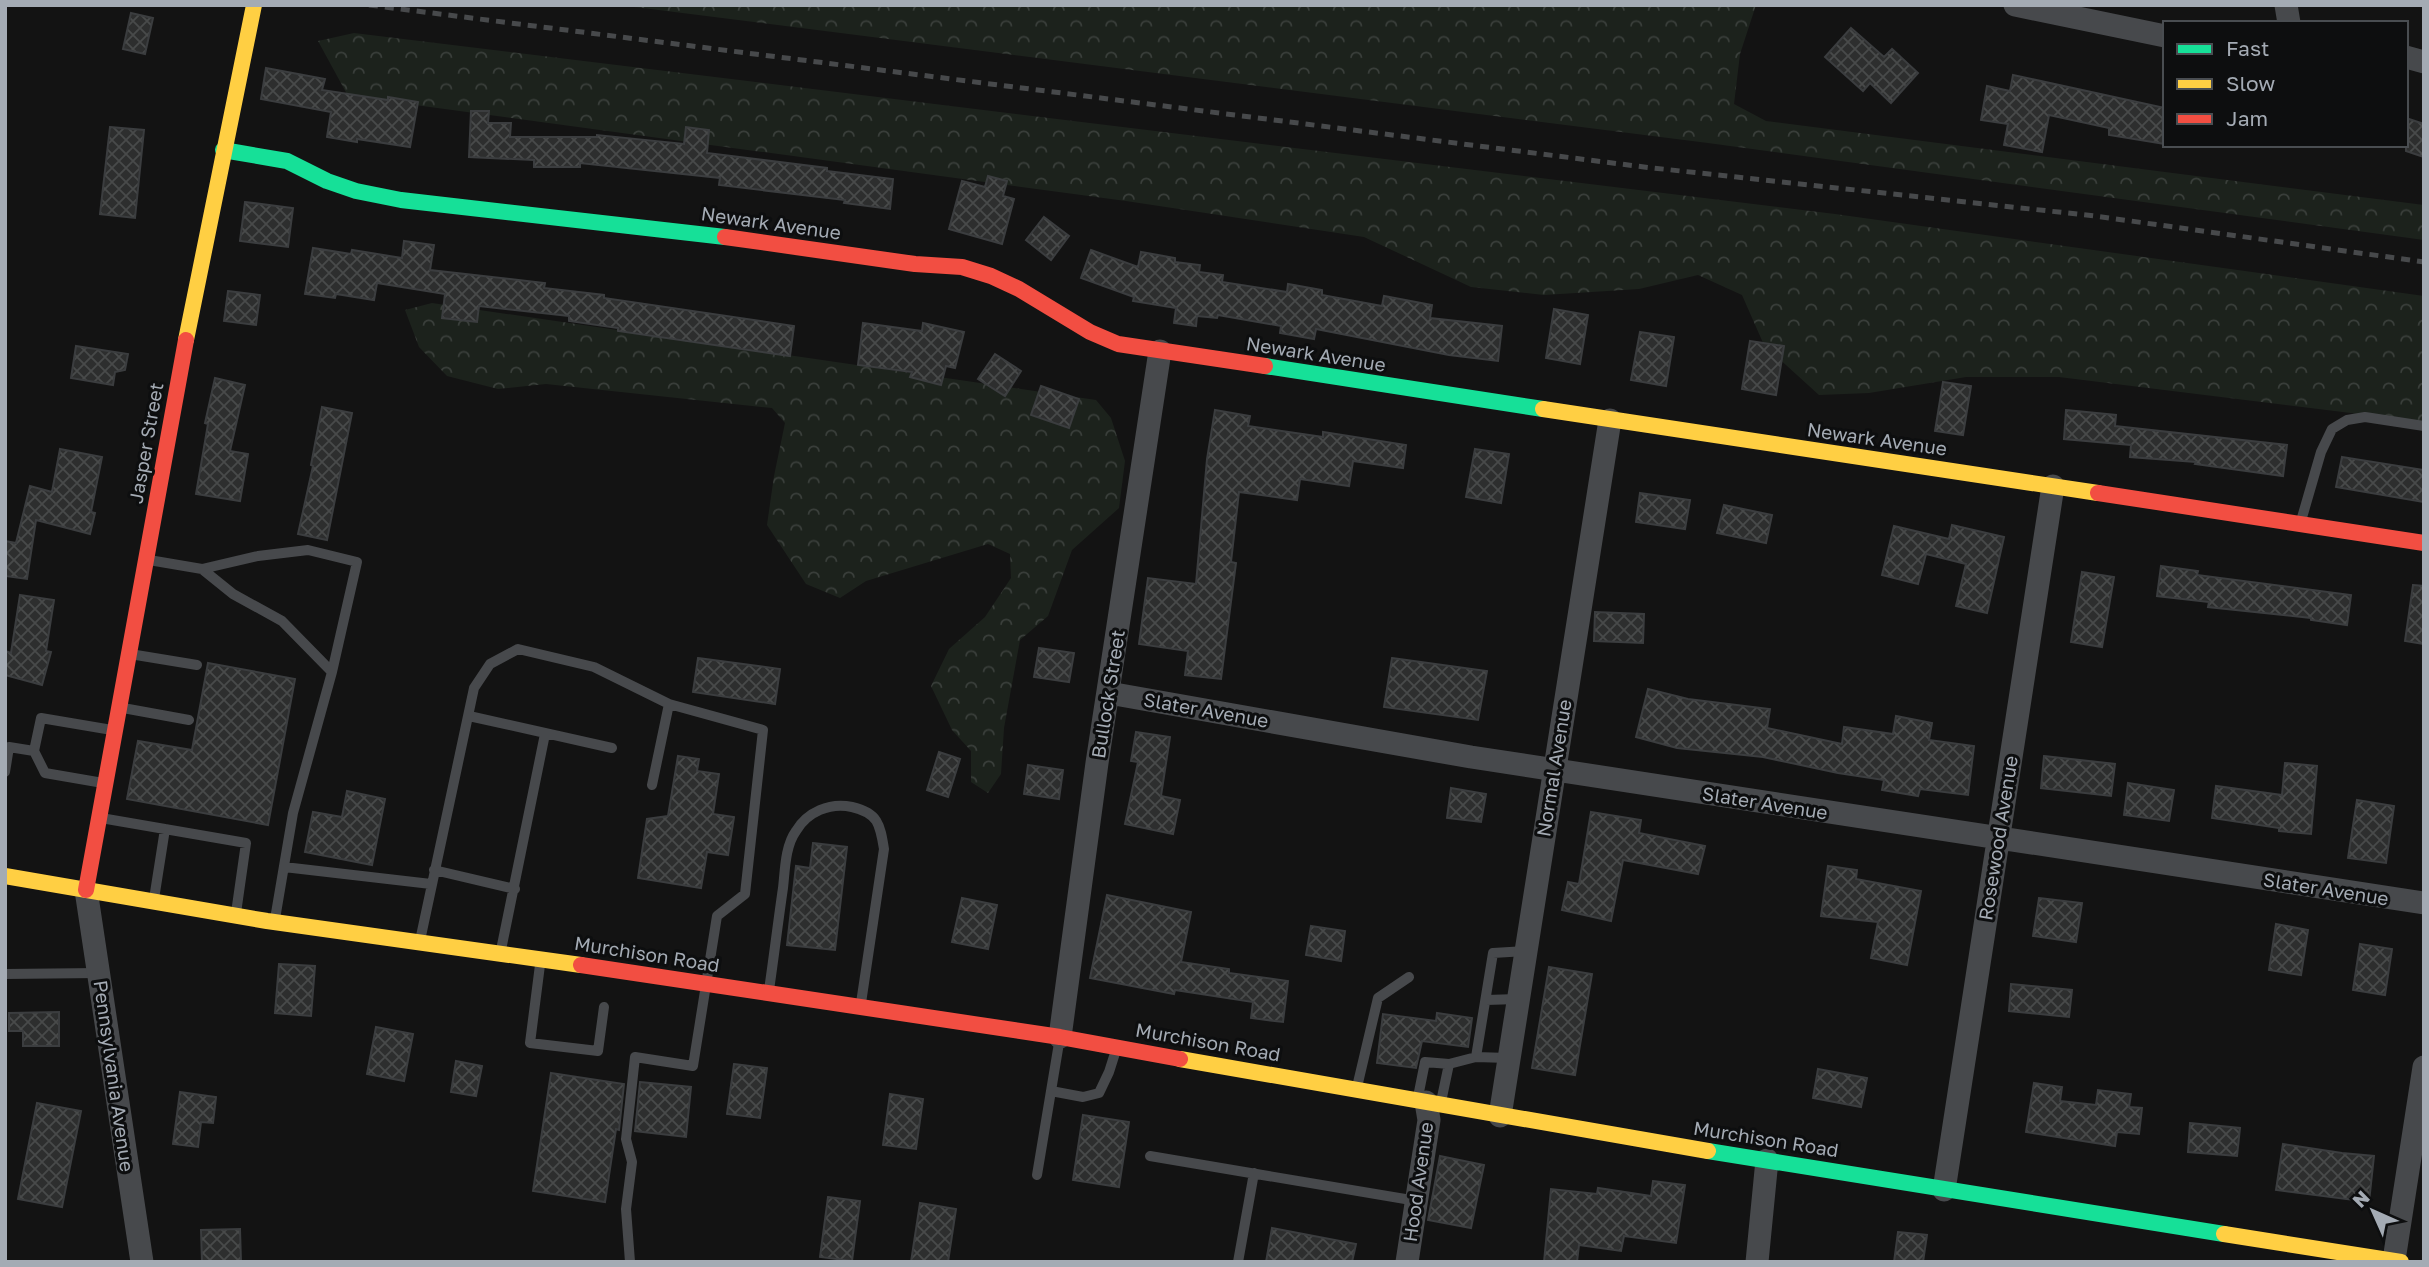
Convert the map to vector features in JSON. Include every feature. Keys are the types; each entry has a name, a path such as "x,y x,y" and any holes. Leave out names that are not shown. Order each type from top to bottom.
{"street":[{"name":"Jasper Street","path":"86,890 223,150 254,5"},
{"path":"2015,5 2163,36"},
{"name":"Newark Avenue","path":"223,150 286,161 327,181 356,191 401,200 693,233 915,264 962,267 1019,289 1090,332 1118,344 2424,543"},
{"name":"Bullock Street","path":"1060,1037 1160,351"},
{"name":"Normal Avenue","path":"1500,1116 1610,420"},
{"name":"Rosewood Avenue","path":"1944,1190 2053,486"},
{"name":"Slater Avenue","path":"1109,693 1554,770 2424,903"},
{"name":"Murchison Road","path":"5,876 274,922 1060,1037 1500,1116 1944,1190 2398,1261"},
{"name":"Pennsylvania Avenue","path":"86,890 142,1262"},
{"path":"2398,1261 2424,1067"},
{"name":"Hood Avenue","path":"1407,1262 1429,1119 1428,1103"},
{"path":"1757,1262 1767,1160"}],"lane":[{"path":"2300,524 2321,452 2332,429 2347,420 2365,417 2424,426"},
{"path":"146,559 202,569 258,556 308,550 357,562 332,673 293,813 274,922"},
{"path":"202,569 233,594 282,621 332,673"},
{"path":"420,942 474,688 490,664 517,649 594,667 670,704 763,730 744,894 717,916 692,1066 635,1057 626,1139 632,1162 626,1209 630,1262"},
{"path":"129,654 197,665"},
{"path":"652,785 670,704"},
{"path":"120,707 189,720"},
{"path":"469,716 612,748"},
{"path":"106,783 45,773 34,751 41,718 116,731"},
{"path":"500,953 545,734"},
{"path":"5,772 7,747 34,751"},
{"path":"769,993 787,856 794,832 811,814 828,806 848,806 867,811 880,825 884,849 860,1007"},
{"path":"99,818 246,843 235,916"},
{"path":"154,903 165,830"},
{"path":"284,867 431,884"},
{"path":"434,870 515,889"},
{"path":"1476,1057 1493,953 1526,951"},
{"path":"541,959 530,1043 598,1051 604,1007"},
{"path":"5,974 99,973"},
{"path":"1356,1090 1378,998 1409,977"},
{"path":"1486,1000 1518,999"},
{"path":"1037,1175 1060,1037"},
{"path":"1051,1091 1083,1097 1099,1093 1110,1072 1117,1047"},
{"path":"1428,1103 1424,1062 1449,1064 1476,1057 1508,1058"},
{"path":"1428,1103 1449,1064"},
{"path":"1150,1156 1417,1201"},
{"path":"1238,1262 1254,1173"}],"green space":[{"path":"619,5 1756,5 1740,54 1734,104 1766,121 2424,205 2424,240 1708,143"},
{"path":"354,33 1835,214 2424,296 2424,422 2059,377 1966,377 1869,393 1819,395 1764,345 1742,295 1698,275 1639,289 1544,295 1471,287 1364,237 1126,201 348,96 318,41"},
{"path":"432,303 1096,400 1111,418 1125,461 1119,508 1072,550 1048,616 1020,640 1004,728 1001,774 988,793 971,782 971,751 952,730 931,686 949,649 985,617 1011,578 1010,554 988,544 866,581 840,598 806,584 767,525 785,423 772,408 546,384 498,389 447,376 419,347 405,310"}],"building":[{"path":"131,13 153,18 145,54 123,49"},
{"path":"1851,28 1884,57 1892,49 1918,73 1891,103 1870,83 1863,91 1825,57"},
{"path":"266,68 325,79 322,90 418,102 410,147 327,137 331,112 261,99"},
{"path":"2013,75 2163,108 2163,144 2109,135 2109,128 2049,115 2042,152 2004,145 2008,124 1981,120 1987,86 2010,91"},
{"path":"471,111 489,111 488,123 511,123 510,137 597,135 684,144 686,127 709,130 707,153 893,179 890,209 844,203 845,200 719,185 720,178 580,163 580,167 534,167 534,160 469,157"},
{"path":"2408,119 2424,124 2424,157 2406,151"},
{"path":"110,127 144,130 135,218 100,214"},
{"path":"988,176 1007,181 1003,196 1014,199 1002,244 949,229 962,181 985,187"},
{"path":"245,202 293,208 288,247 240,241"},
{"path":"1044,217 1069,236 1051,260 1026,240"},
{"path":"404,241 434,245 430,270 545,283 544,288 794,326 790,356 618,331 618,328 569,321 569,316 479,306 477,322 442,318 445,294 377,283 374,300 336,294 335,298 305,294 313,248 351,254 352,250 402,258"},
{"path":"1091,250 1138,267 1141,252 1175,258 1175,262 1200,265 1199,272 1223,275 1222,282 1287,292 1288,284 1322,290 1322,295 1382,306 1384,296 1432,305 1430,318 1502,326 1498,361 1449,355 1316,329 1314,339 1280,333 1281,326 1218,315 1217,318 1197,316 1196,326 1174,323 1176,308 1133,301 1134,297 1081,278"},
{"path":"228,291 260,295 256,325 224,321"},
{"path":"1554,309 1588,315 1580,364 1546,358"},
{"path":"863,323 922,331 923,323 964,332 955,368 946,366 941,385 910,377 912,372 858,365"},
{"path":"1640,332 1674,337 1666,386 1631,380"},
{"path":"1750,341 1784,346 1776,395 1742,389"},
{"path":"76,346 128,354 125,370 115,372 113,385 71,378"},
{"path":"995,354 1021,371 1005,396 978,379"},
{"path":"215,378 245,385 230,451 248,454 240,501 196,494 208,424 205,423"},
{"path":"1943,382 1971,386 1963,435 1935,431"},
{"path":"1041,386 1079,399 1069,428 1031,415"},
{"path":"322,407 352,413 327,540 298,534 313,466 311,465"},
{"path":"1215,410 1250,416 1248,426 1323,437 1323,432 1406,445 1403,468 1353,461 1349,486 1300,479 1297,500 1239,492 1231,562 1236,563 1221,679 1185,675 1188,651 1139,644 1148,578 1196,584 1207,459"},
{"path":"2066,410 2116,415 2115,426 2287,445 2283,476 2195,464 2196,462 2130,457 2131,445 2064,439"},
{"path":"60,449 102,457 91,512 95,513 90,534 36,520 27,579 5,576 5,541 16,543 30,486 52,492"},
{"path":"1475,449 1509,454 1501,503 1466,497"},
{"path":"2342,457 2424,470 2424,502 2336,487"},
{"path":"1640,493 1690,500 1685,529 1636,522"},
{"path":"1724,505 1772,515 1766,543 1717,533"},
{"path":"1952,525 2004,537 1987,613 1956,606 1966,564 1926,554 1918,584 1882,575 1894,526 1949,539"},
{"path":"2161,566 2198,571 2197,575 2351,595 2347,625 2311,618 2208,607 2209,602 2157,596"},
{"path":"2082,572 2114,577 2102,647 2071,642"},
{"path":"2413,585 2424,586 2424,644 2405,641"},
{"path":"20,595 54,600 46,651 51,652 42,685 5,675 5,651 11,653"},
{"path":"1595,612 1644,614 1643,643 1594,641"},
{"path":"1039,648 1074,653 1069,682 1034,677"},
{"path":"698,658 780,669 775,704 693,692"},
{"path":"1392,658 1487,671 1478,720 1384,707"},
{"path":"208,663 295,679 268,825 127,799 138,741 192,750"},
{"path":"1648,689 1688,699 1770,709 1767,728 1842,744 1844,727 1893,734 1896,716 1932,723 1929,740 1974,746 1968,795 1920,789 1918,796 1882,790 1884,780 1763,757 1677,748 1636,737"},
{"path":"1136,732 1170,737 1161,796 1180,800 1173,834 1125,824 1138,762 1131,761"},
{"path":"939,752 960,759 948,797 927,790"},
{"path":"678,756 699,759 697,771 719,774 713,814 734,817 728,855 707,852 701,888 638,878 647,819 668,816"},
{"path":"2044,756 2115,764 2111,796 2041,788"},
{"path":"2285,763 2317,766 2311,834 2279,831 2279,828 2212,818 2216,786 2282,795"},
{"path":"1028,765 1063,770 1059,799 1024,794"},
{"path":"2128,783 2174,790 2169,821 2124,815"},
{"path":"1451,788 1486,794 1481,822 1447,818"},
{"path":"347,791 385,799 372,865 305,852 313,812 342,817"},
{"path":"2357,800 2394,806 2386,863 2348,858"},
{"path":"1591,812 1641,820 1639,833 1705,846 1698,874 1623,860 1611,921 1562,910 1568,882 1579,884"},
{"path":"813,843 847,847 835,950 787,945 796,866 810,868"},
{"path":"1828,866 1857,870 1856,879 1921,891 1907,965 1871,958 1878,922 1821,916"},
{"path":"1107,895 1191,912 1181,962 1229,969 1229,973 1288,981 1283,1022 1251,1018 1253,1002 1175,990 1174,994 1090,978"},
{"path":"962,898 997,905 988,949 952,942"},
{"path":"2039,898 2082,903 2076,942 2033,936"},
{"path":"2276,924 2308,930 2301,975 2269,970"},
{"path":"1311,926 1345,931 1341,961 1306,955"},
{"path":"2360,944 2392,949 2385,995 2353,990"},
{"path":"279,964 315,966 311,1016 275,1013"},
{"path":"1549,967 1592,974 1575,1075 1532,1068"},
{"path":"2011,984 2072,990 2069,1017 2009,1011"},
{"path":"59,1012 59,1046 23,1046 23,1031 9,1031 9,1013"},
{"path":"1437,1013 1472,1018 1468,1047 1422,1041 1416,1068 1377,1063 1383,1014 1436,1021"},
{"path":"376,1027 413,1034 404,1081 367,1074"},
{"path":"456,1061 482,1066 476,1096 451,1092"},
{"path":"734,1064 767,1068 760,1118 727,1114"},
{"path":"1818,1069 1867,1078 1861,1107 1813,1098"},
{"path":"551,1073 624,1084 619,1130 616,1129 605,1202 533,1191"},
{"path":"640,1082 691,1087 686,1137 635,1131"},
{"path":"2034,1083 2062,1087 2060,1101 2096,1105 2098,1090 2131,1094 2129,1107 2142,1108 2139,1134 2117,1132 2115,1146 2026,1132"},
{"path":"180,1092 216,1097 213,1123 201,1122 198,1147 173,1144"},
{"path":"890,1094 923,1099 916,1149 883,1145"},
{"path":"37,1103 81,1111 62,1207 18,1199"},
{"path":"1083,1115 1129,1122 1119,1187 1073,1180"},
{"path":"2190,1123 2240,1128 2237,1156 2188,1152"},
{"path":"2283,1144 2374,1156 2369,1202 2276,1190"},
{"path":"1440,1156 1484,1165 1471,1228 1428,1220"},
{"path":"1653,1181 1685,1185 1676,1243 1624,1236 1621,1251 1579,1245 1577,1262 1544,1262 1551,1189 1597,1194 1598,1188 1651,1196"},
{"path":"828,1197 860,1201 852,1261 820,1257"},
{"path":"920,1203 956,1209 948,1262 911,1262"},
{"path":"1272,1228 1356,1244 1352,1262 1266,1262"},
{"path":"240,1229 241,1262 202,1262 201,1230"},
{"path":"1898,1232 1927,1235 1923,1262 1894,1262"}],"railway":[{"path":"369,5 1644,167 2095,216 2424,262"}],"traffic: fast":[{"path":"223,150 287,161 327,181 356,191 401,200 725,237"},
{"path":"1265,366 1543,409"},
{"path":"1708,1151 2224,1234"}],"traffic: slow":[{"path":"186,340 254,5"},
{"path":"1543,409 2098,493"},
{"path":"5,876 267,921 581,965"},
{"path":"1180,1059 1708,1151"},
{"path":"2224,1234 2401,1262"}],"traffic: jam":[{"path":"725,237 915,264 962,267 1019,289 1090,332 1118,344 1265,366"},
{"path":"86,890 186,340"},
{"path":"2098,493 2424,543"},
{"path":"581,965 1060,1037 1180,1059"}]}
